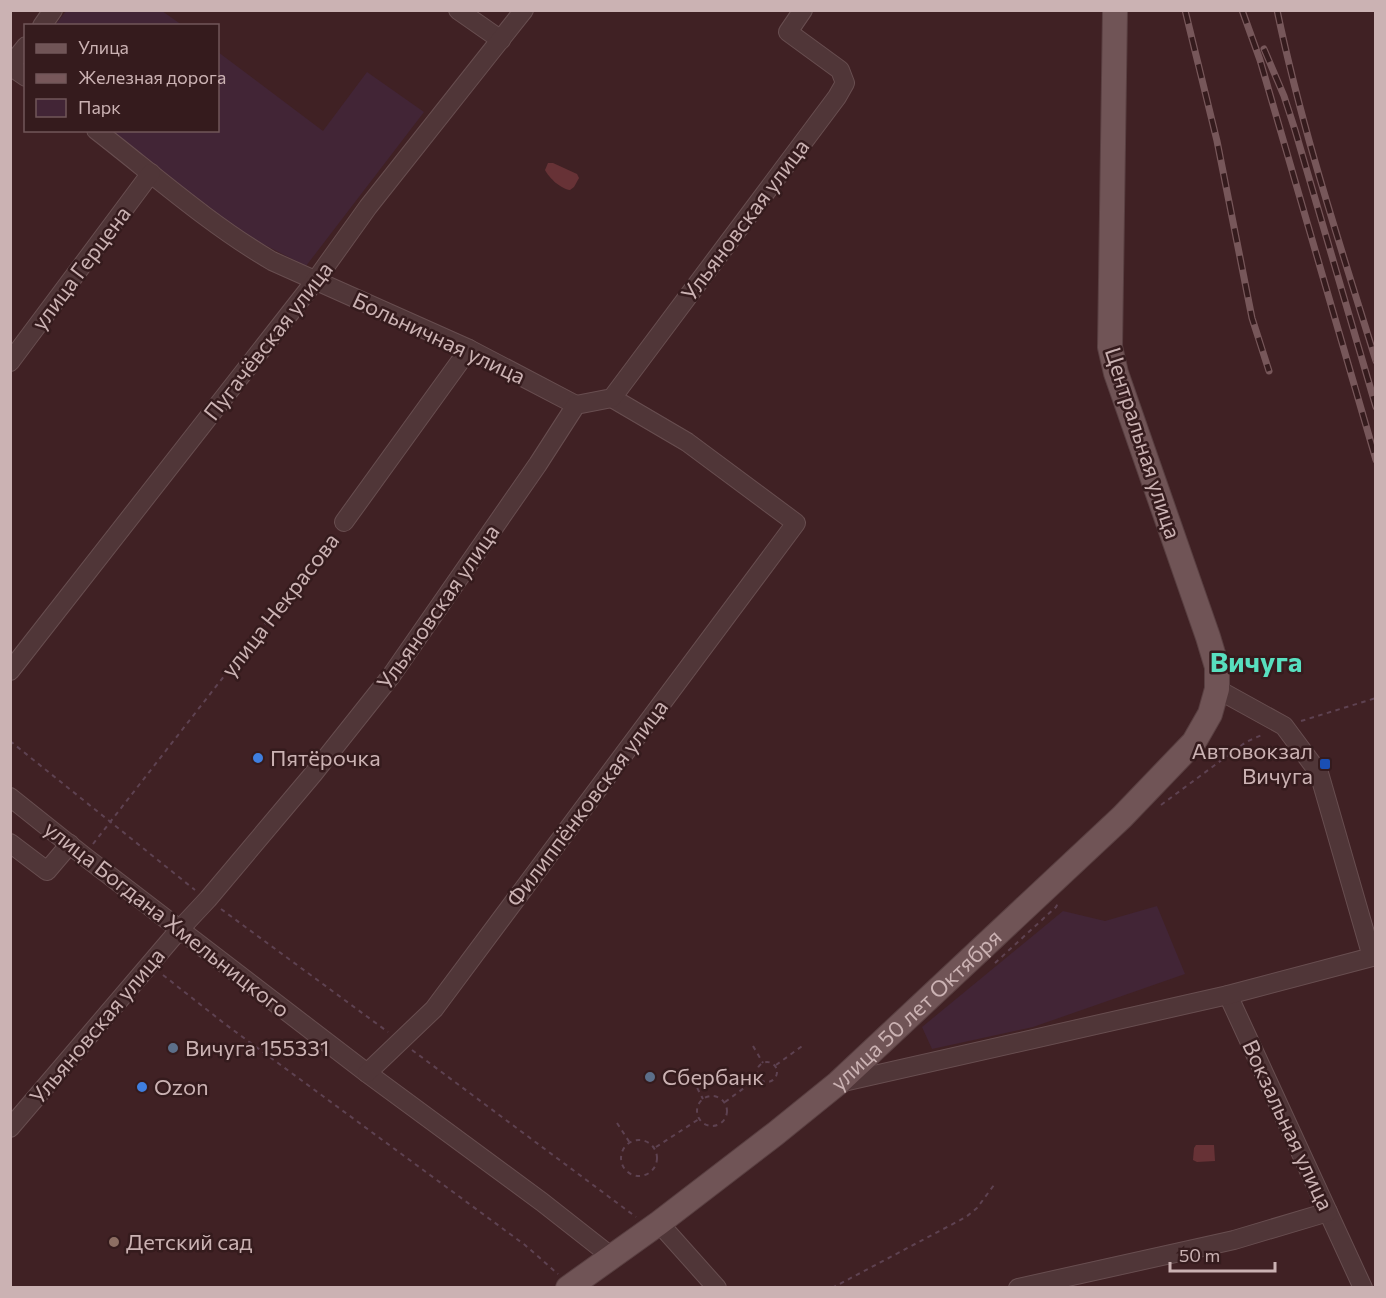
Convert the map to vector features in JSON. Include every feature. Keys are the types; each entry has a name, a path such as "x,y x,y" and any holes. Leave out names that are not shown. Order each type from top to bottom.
{"main road":[{"name":"Центральная улица","path":"1114,10 1110,347 1116,373 1208,637 1217,667 1216,689"},
{"name":"улица 50 лет Октября","path":"568,1287 655,1226 838,1083 1122,817 1194,742 1210,714 1216,689"}],"street":[{"path":"43,24 53,10"},
{"path":"458,10 501,40"},
{"name":"Пугачёвская улица","path":"10,671 315,281 368,207 524,10"},
{"name":"Ульяновская улица","path":"612,398 837,97 845,83 840,70 788,32 803,10"},
{"path":"24,48 10,66 24,76"},
{"name":"Больничная улица","path":"99,132 198,211 242,243 272,261 469,349 576,405"},
{"name":"улица Герцена","path":"10,362 151,173"},
{"name":"улица Некрасова","path":"344,522 469,349"},
{"path":"576,405 612,398"},
{"name":"Филиппёнковская улица","path":"367,1073 434,1009 796,523 687,442 612,398"},
{"name":"Ульяновская улица","path":"10,1128 208,899 314,773 391,676 538,464 576,405"},
{"path":"838,1083 1228,995 1372,957 1319,773 1284,726 1216,689"},
{"name":"улица Богдана Хмельницкого","path":"10,797 179,930 612,1257"},
{"path":"10,843 46,872 77,850"},
{"name":"Вокзальная улица","path":"1228,995 1363,1287"},
{"path":"1018,1287 1234,1240 1328,1212"},
{"path":"655,1226 717,1287"}],"path":[{"name":"улица Некрасова","path":"77,850 110,822 344,522"},
{"path":"1284,726 1376,698"},
{"path":"10,741 208,899 655,1226"},
{"path":"150,965 235,1031 525,1245 553,1269 568,1287"},
{"path":"775,1065 805,1044"},
{"path":"753,1046 763,1063"},
{"path":"769,1062 775,1065 777,1071 773,1080 764,1081 759,1077 758,1068 763,1063 769,1062"},
{"path":"725,1103 759,1077"},
{"path":"693,1080 704,1099"},
{"path":"716,1097 725,1103 726,1117 720,1124 706,1126 699,1119 697,1109 704,1099 716,1097"},
{"path":"655,1148 699,1119"},
{"path":"617,1123 630,1143"},
{"path":"635,1140 646,1141 655,1148 658,1160 653,1171 648,1175 636,1176 625,1170 621,1158 625,1147 630,1143 635,1140"},
{"path":"832,1287 966,1217 977,1208 994,1185"}],"green space":[{"path":"67,10 162,11 181,24 56,24"},
{"path":"219,53 323,131 367,72 424,112 306,266 247,236 109,132 219,132"},
{"path":"1157,906 1185,974 1033,1027 932,1049 922,1027 1063,911 1105,921"}],"shaded area":[{"path":"548,163 577,174 579,178 574,187 570,190 552,180 545,170"},
{"path":"1196,1145 1214,1145 1215,1161 1197,1162 1193,1160"}],"railway":[{"path":"1185,10 1217,141 1252,318 1269,371"},
{"path":"1242,10 1260,60 1376,460"},
{"path":"1277,10 1310,143 1376,361"},
{"path":"1264,49 1284,96 1295,130 1376,407"}],"place":[{"name":"Пятёрочка","path":"258,758"},
{"name":"Автовокзал Вичуга","path":"1325,764"},
{"name":"Вичуга 155331","path":"173,1048"},
{"name":"Сбербанк","path":"650,1077"},
{"name":"Ozon","path":"142,1087"},
{"name":"Детский сад","path":"114,1242"}],"district":[{"name":"Вичуга","path":"1256,662"}]}
